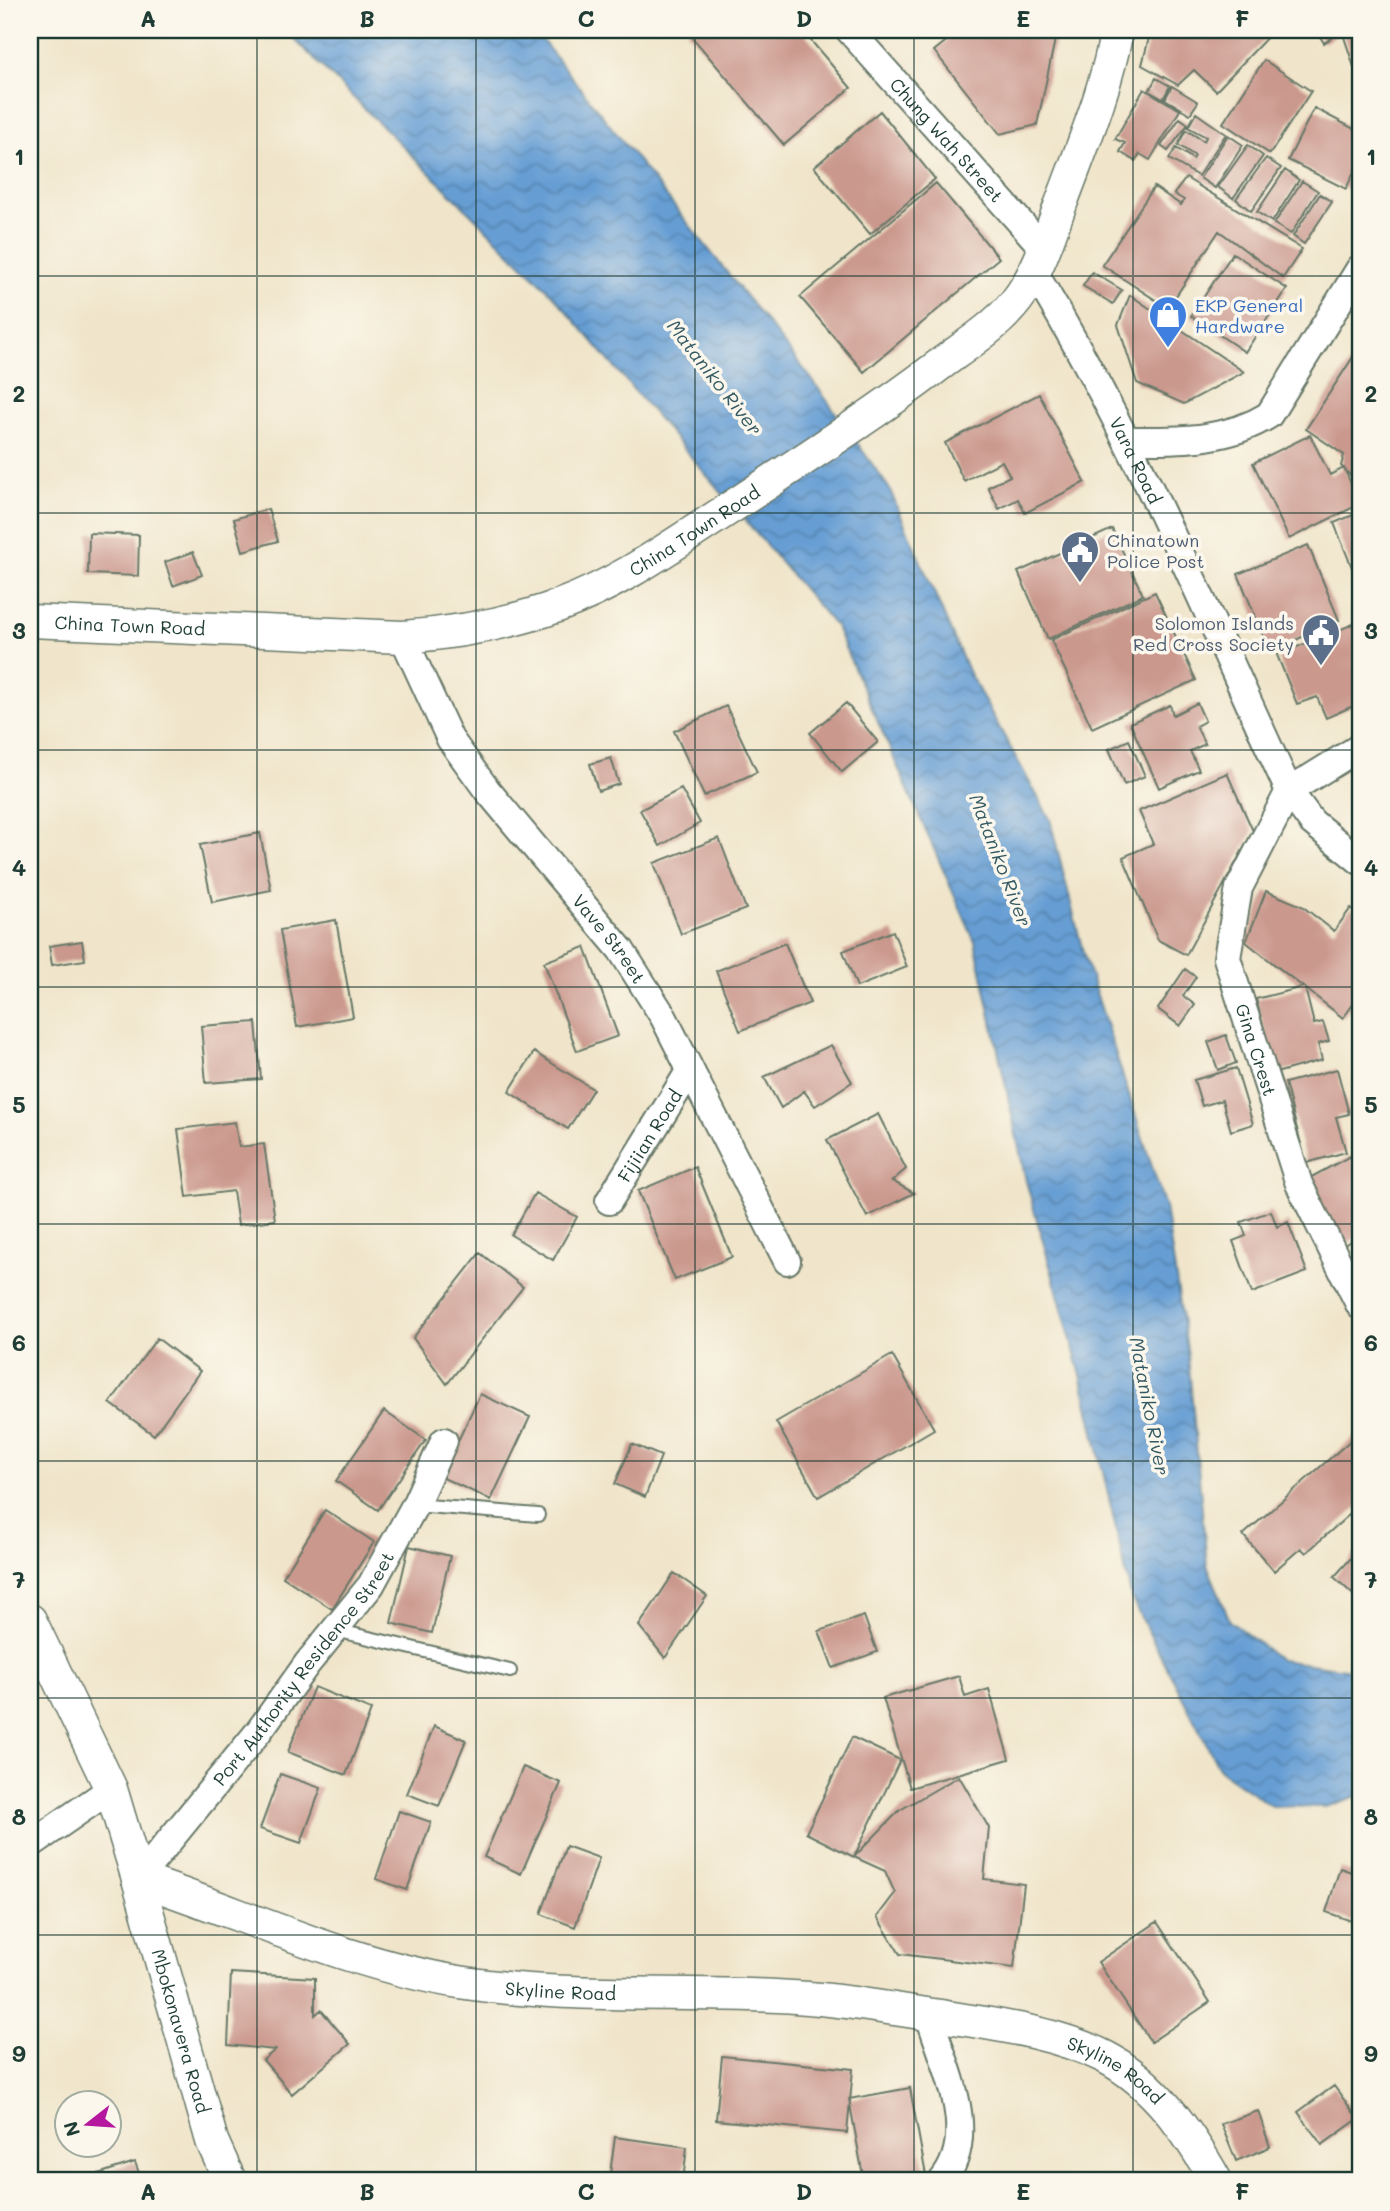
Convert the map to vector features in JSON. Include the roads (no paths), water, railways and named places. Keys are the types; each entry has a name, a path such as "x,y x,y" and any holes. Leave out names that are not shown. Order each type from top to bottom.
{"street":[{"name":"Chung Wah Street","path":"849,30 1039,260"},
{"name":"China Town Road","path":"30,621 403,637 457,633 560,605 655,556 879,410 1004,316 1039,260 1094,120 1117,30"},
{"name":"Vara Road","path":"1039,260 1128,440 1289,791 1312,822 1360,861"},
{"path":"1128,440 1192,440 1250,427 1269,415 1360,268"},
{"name":"Vave Street","path":"403,637 450,739 487,790 621,950 663,1016 787,1261"},
{"path":"1289,791 1360,747"},
{"name":"Gina Crest","path":"1289,791 1239,888 1227,958 1298,1184 1360,1306"},
{"name":"Fijiian Road","path":"609,1201 690,1070"},
{"name":"Port Authority Residence Street","path":"138,1879 259,1731 371,1585 415,1505 444,1441"},
{"path":"30,1620 111,1789 138,1879"},
{"path":"30,1845 111,1789"},
{"name":"Skyline Road","path":"138,1879 395,1970 461,1982 602,1996 819,1999 994,2025 1068,2043 1106,2058 1143,2084 1165,2105 1189,2136 1216,2181"},
{"name":"Mbokonavera Road","path":"138,1879 212,2141 230,2181"},
{"path":"929,2015 959,2113 960,2142 953,2168 942,2181"}],"lane":[{"path":"415,1505 538,1516"},
{"path":"334,1630 510,1671"}],"water":[{"name":"Mataniko River","path":"285,30 534,30 811,378 889,488 968,671 1050,819 1083,952 1165,1207 1188,1355 1207,1565 1230,1621 1280,1660 1360,1671 1360,1795 1325,1807 1272,1806 1220,1770 1132,1600 1082,1379 1026,1181 975,942 836,627 553,295"}],"place":[{"name":"EKP General Hardware","path":"1168,349"},
{"name":"Chinatown Police Post","path":"1080,584"},
{"name":"Solomon Islands Red Cross Society","path":"1321,667"}]}
